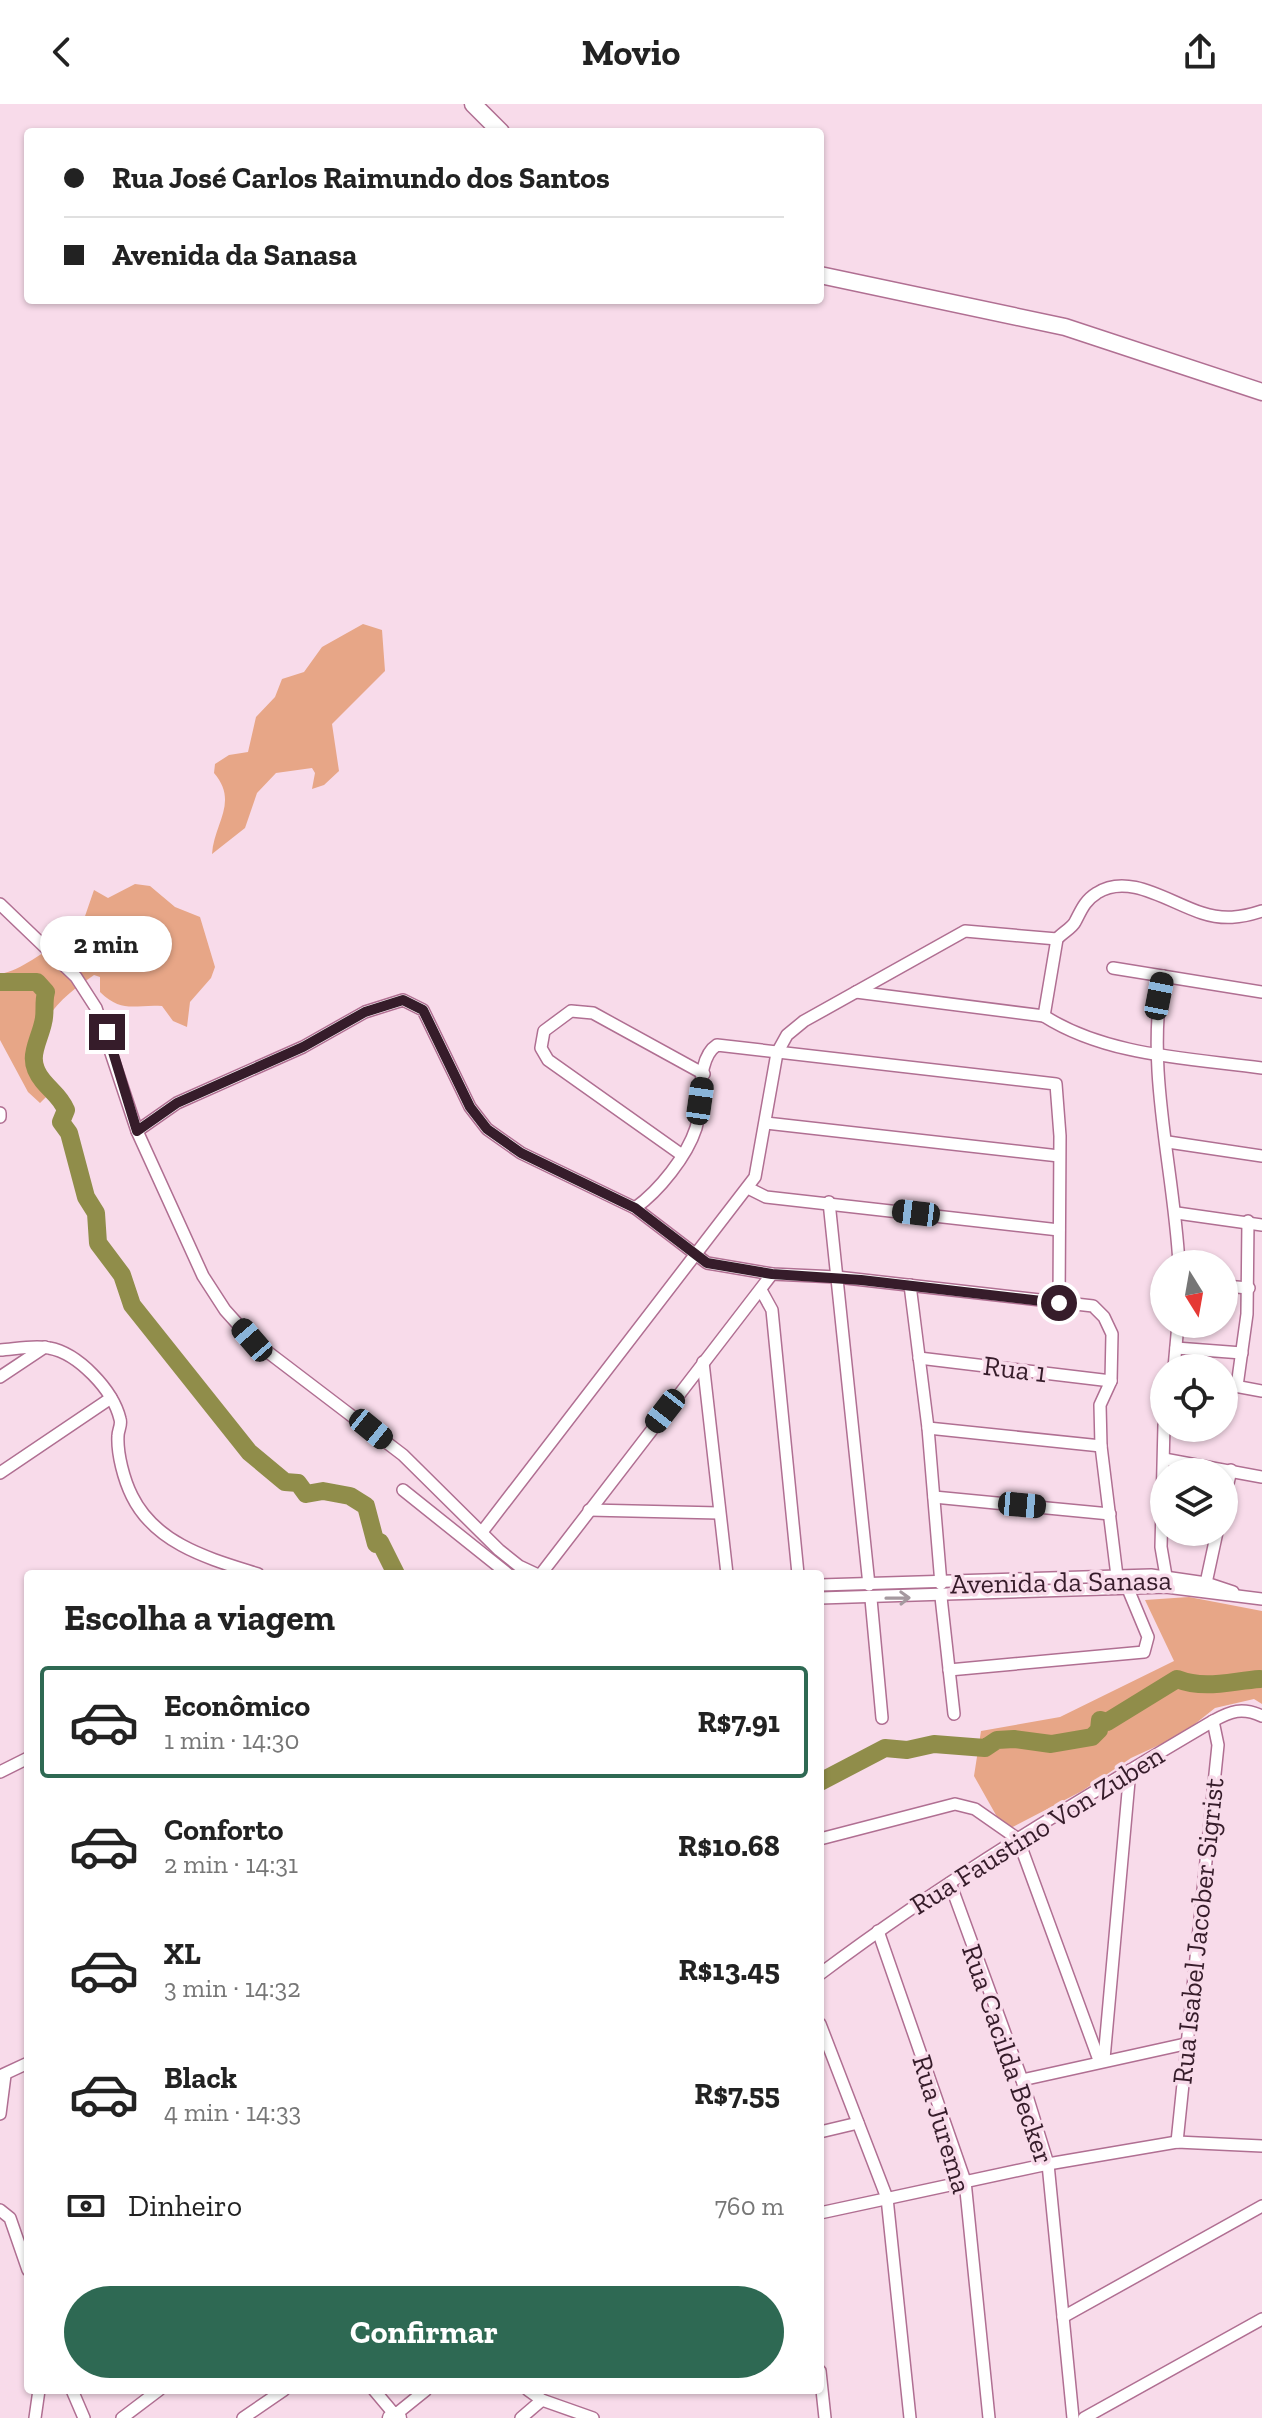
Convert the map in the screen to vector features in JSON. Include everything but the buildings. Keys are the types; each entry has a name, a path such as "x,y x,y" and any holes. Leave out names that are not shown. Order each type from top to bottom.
{"main road":[{"path":"473,104 497,128"},
{"path":"824,276 1065,327 1262,392"}],"street":[{"path":"1044,1016 1057,939 1071,927 1078,911 1096,894 1113,885 1133,887 1222,917 1242,918 1262,911"},
{"path":"0,904 76,977 96,1008 137,1131 203,1276 225,1310 252,1340 291,1373 403,1455 519,1566 528,1570"},
{"path":"482,1532 748,1188 760,1162 777,1053 787,1035 804,1021 965,931 1057,939"},
{"path":"1113,968 1262,992"},
{"path":"1163,976 1155,1017 1157,1053 1177,1213 1178,1250"},
{"path":"855,992 1044,1016 1057,1027 1087,1039 1262,1068"},
{"path":"137,1131 177,1103 303,1047 365,1012 403,1000 423,1010 478,1118 502,1141 635,1208 696,1256 720,1268 837,1277 1093,1306 1104,1317 1112,1334 1111,1381 1100,1405 1101,1446 1117,1576"},
{"path":"682,1155 548,1060 541,1048 544,1031 571,1011 593,1013 704,1074"},
{"path":"635,1208 647,1200 682,1155 696,1128 708,1054 717,1045 1056,1084 1059,1303"},
{"path":"766,1123 1059,1156"},
{"path":"1168,1142 1262,1156"},
{"path":"748,1188 766,1197 1059,1230"},
{"path":"829,1202 869,1585"},
{"path":"1177,1213 1262,1225"},
{"path":"1238,1379 1249,1288 1248,1221"},
{"path":"541,1570 772,1274"},
{"path":"910,1285 928,1428 941,1584"},
{"path":"1238,1287 1249,1288"},
{"path":"761,1290 772,1310 798,1570"},
{"path":"1175,1354 1177,1338"},
{"path":"0,1350 46,1347 75,1359 111,1398 121,1423 118,1435 132,1497 147,1517 173,1541 197,1555 245,1570"},
{"path":"0,1377 46,1347"},
{"path":"1176,1348 1242,1353"},
{"name":"Rua 1","path":"919,1358 1111,1381"},
{"path":"703,1362 726,1570"},
{"path":"1238,1386 1262,1391"},
{"path":"0,1473 111,1398"},
{"path":"928,1428 1101,1446"},
{"path":"1238,1472 1262,1477"},
{"path":"403,1490 503,1570"},
{"path":"934,1497 1110,1514"},
{"path":"589,1510 719,1513"},
{"path":"1161,1546 1166,1576"},
{"path":"1206,1583 1214,1546"},
{"name":"Avenida da Sanasa","path":"824,1585 1166,1576 1206,1583 1256,1598"},
{"name":"Avenida da Sanasa","path":"824,1598 941,1597 1166,1587 1256,1598"},
{"path":"949,1670 1144,1652 1148,1637 1128,1589"},
{"path":"941,1597 954,1714"},
{"path":"871,1599 882,1718"},
{"name":"Rua Faustino Von Zuben","path":"824,1971 878,1931 1018,1839 1213,1721 1231,1711 1247,1709 1262,1716"},
{"name":"Rua Isabel Jacober Sigrist","path":"1177,2142 1218,1745 1213,1721"},
{"path":"0,1772 24,1760"},
{"path":"1101,2060 1130,1770"},
{"path":"824,1838 955,1804 975,1809 1018,1839 1101,2060"},
{"name":"Rua Cacilda Becker","path":"950,1883 1022,2080 1048,2164 1073,2418"},
{"name":"Rua Jurema","path":"878,1931 965,2181 989,2418"},
{"path":"824,2034 887,2198 910,2418"},
{"path":"1022,2080 1101,2060 1185,2044"},
{"path":"0,2114 3,2076 24,2065"},
{"path":"824,2131 858,2123"},
{"path":"824,2212 1048,2164 1177,2142 1262,2146"},
{"path":"1063,2317 1262,2206"},
{"path":"0,2210 10,2218 24,2258"},
{"path":"1084,2418 1262,2319"},
{"path":"35,2418 38,2394"},
{"path":"74,2394 84,2418"},
{"path":"122,2418 152,2394"},
{"path":"246,2417 278,2394"},
{"path":"377,2394 395,2417 421,2394"},
{"path":"534,2394 542,2400 593,2418"},
{"path":"822,2394 825,2418"},
{"path":"521,2418 542,2400"}],"shaded area":[{"path":"363,624 382,630 385,671 332,724 339,771 324,785 312,789 315,773 312,768 276,773 257,793 245,828 212,854 225,803 225,794 214,773 215,764 229,755 248,752 256,717 275,697 282,679 304,672 322,647"},
{"path":"135,884 150,886 175,907 200,917 215,967 211,978 190,1002 187,1027 173,1021 162,1006 123,1006 108,999 100,992 100,977 94,975 85,981 59,1003 42,1031 41,1055 51,1092 40,1103 28,1092 0,1040 0,974 65,943 66,937 84,919 94,890 108,898"},
{"path":"1189,1597 1262,1611 1262,1704 1254,1699 1215,1708 1181,1735 1131,1758 1082,1791 1005,1831 974,1776 981,1731 1060,1717 1174,1661 1145,1600"}],"waterway":[{"path":"0,982 37,982 46,992 44,1019 34,1052 35,1066 66,1110 61,1122 69,1133 86,1197 96,1213 98,1243 122,1275 132,1305 249,1452 285,1482 298,1483 306,1494 323,1491 350,1496 366,1506 376,1544 380,1542 394,1570"},
{"path":"824,1780 885,1748 907,1750 934,1744 985,1748 997,1740 1051,1744 1092,1737 1099,1730 1100,1720 1107,1722 1177,1679 1198,1684 1260,1679"}],"route":[{"path":"107,1032 137,1131 177,1103 303,1047 365,1012 403,1000 423,1010 470,1107 487,1129 521,1153 635,1208 707,1263 720,1268 772,1274 837,1277 1059,1303"}]}
